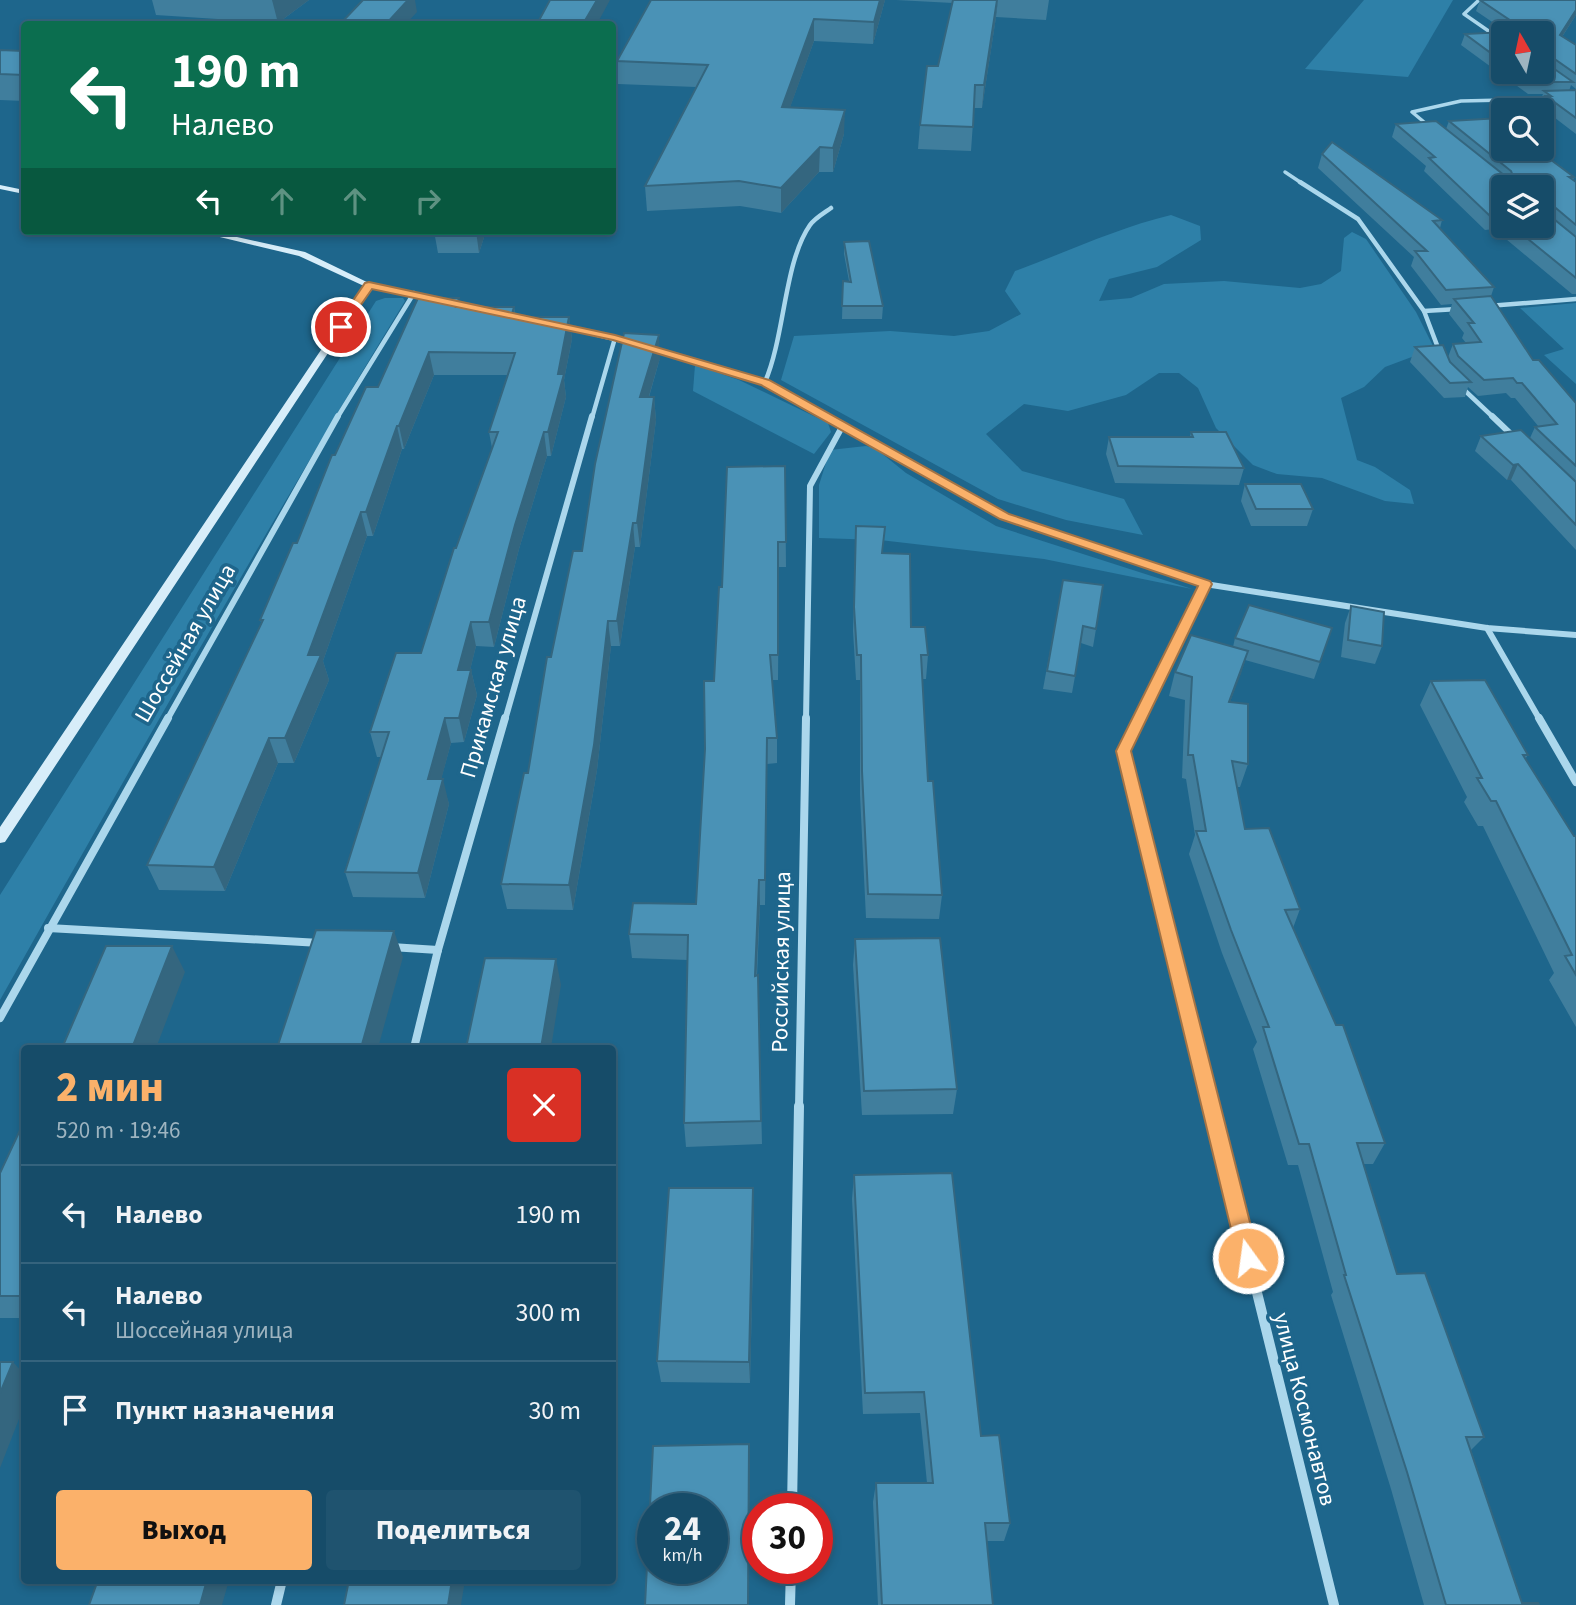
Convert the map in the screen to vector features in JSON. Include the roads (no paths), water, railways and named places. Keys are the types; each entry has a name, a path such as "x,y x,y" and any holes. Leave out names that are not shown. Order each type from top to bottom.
{"street":[{"path":"1479,0 1464,14 1491,33"},
{"path":"1433,129 1412,112 1426,106 1446,103 1491,101"},
{"path":"1285,172 1358,219 1424,311 1443,362"},
{"path":"0,187 21,191"},
{"path":"765,382 776,360 796,262 811,224 831,208"},
{"path":"217,235 302,254 369,285 491,310"},
{"name":"Шоссейная улица","path":"0,838 369,285"},
{"name":"Шоссейная улица","path":"0,1018 48,928 351,394 414,293"},
{"path":"1479,307 1576,299"},
{"path":"1424,311 1466,308"},
{"path":"555,324 615,338 765,382 1005,517 1205,584 1487,628 1576,635"},
{"name":"Прикамская улица","path":"415,1045 438,950 615,338"},
{"path":"1458,384 1517,440"},
{"name":"Российская улица","path":"792,1493 810,486 843,425"},
{"name":"улица Космонавтов","path":"1205,584 1124,751 1334,1605"},
{"path":"1487,628 1576,782"},
{"path":"48,928 327,944"},
{"path":"383,947 438,950"},
{"path":"276,1605 281,1584"},
{"path":"790,1605 791,1584"}]}
